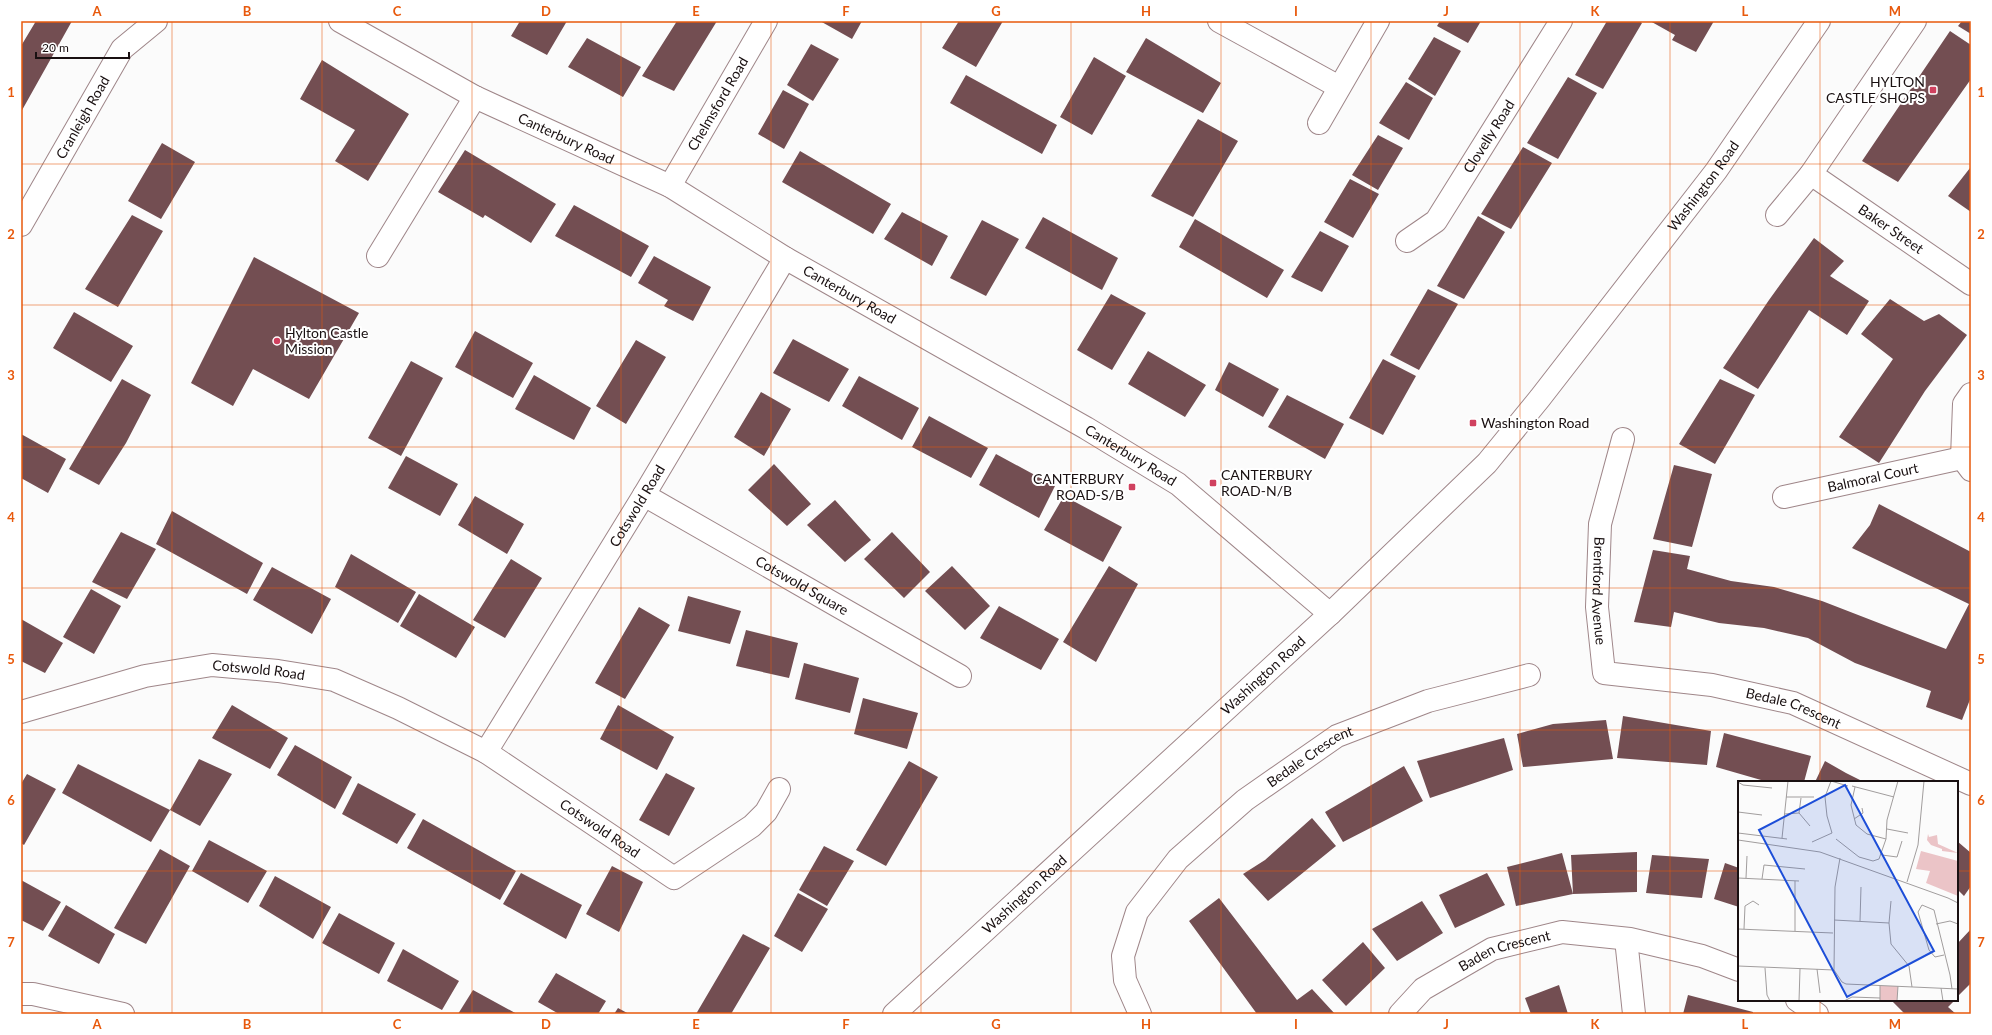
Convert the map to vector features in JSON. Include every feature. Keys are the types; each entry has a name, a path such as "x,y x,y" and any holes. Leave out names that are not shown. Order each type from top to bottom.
{"street":[{"name":"Cranleigh Road","path":"21,224 122,49 156,21"},
{"name":"Canterbury Road","path":"340,21 475,97 670,186 785,258 1086,428 1178,484 1330,614"},
{"name":"Chelmsford Road","path":"670,186 766,21"},
{"path":"1219,21 1339,87"},
{"path":"1318,123 1378,21"},
{"name":"Clovelly Road","path":"1407,241 1436,221 1561,21"},
{"name":"Washington Road","path":"894,1014 1330,614 1487,462 1540,398 1716,171 1819,21"},
{"path":"1778,215 1811,174 1915,21"},
{"path":"378,256 475,97"},
{"name":"Baker Street","path":"1811,174 1971,284"},
{"name":"Cotswold Road","path":"486,752 644,496 785,258"},
{"path":"1967,464 1964,404 1971,394"},
{"name":"Brentford Avenue","path":"1604,672 1596,607 1600,524 1623,439"},
{"name":"Balmoral Court","path":"1784,497 1967,464"},
{"name":"Cotswold Square","path":"644,496 960,676"},
{"name":"Cotswold Road","path":"21,712 145,676 212,665 278,671 334,680 398,708 486,752 674,878 752,826 766,812 779,789"},
{"name":"Bedale Crescent","path":"1604,672 1712,686 1793,703 1971,784"},
{"name":"Bedale Crescent","path":"1140,1014 1125,980 1123,956 1138,912 1178,858 1245,800 1337,736 1428,701 1529,675"},
{"name":"Baden Crescent","path":"1400,1014 1423,989 1492,949 1562,932 1626,939 1702,956 1738,970"},
{"path":"1626,939 1634,1014"},
{"path":"21,994 33,994 124,1014"},
{"path":"1798,1001 1817,1014"}],"building":[{"path":"36,21 72,21 21,112 21,46"},
{"path":"520,21 567,21 547,55 511,36"},
{"path":"677,21 717,21 674,91 642,76"},
{"path":"820,21 862,21 852,39"},
{"path":"959,21 1003,21 976,67 942,48"},
{"path":"1440,21 1481,21 1468,43 1437,26"},
{"path":"1607,21 1639,21 1642,23 1603,89 1575,75"},
{"path":"1650,21 1714,21 1696,52 1672,40 1675,35"},
{"path":"1962,21 1971,21 1971,34 1958,26"},
{"path":"1950,31 1971,45 1971,79 1898,182 1862,161"},
{"path":"1434,37 1461,51 1435,96 1408,79"},
{"path":"587,38 641,67 623,97 568,67"},
{"path":"1146,38 1221,83 1203,113 1126,72"},
{"path":"811,44 839,59 813,101 787,85"},
{"path":"1094,57 1126,76 1092,135 1060,117"},
{"path":"322,60 409,114 368,181 335,161 355,130 300,99"},
{"path":"966,75 1057,125 1042,154 950,103"},
{"path":"1568,77 1597,93 1558,159 1527,143"},
{"path":"1406,82 1433,98 1409,140 1379,123"},
{"path":"783,90 809,104 784,149 758,134"},
{"path":"1198,119 1238,141 1193,217 1151,196"},
{"path":"1378,135 1403,148 1378,190 1352,175"},
{"path":"162,143 195,162 161,219 128,201"},
{"path":"1523,147 1552,163 1511,229 1481,214"},
{"path":"465,150 556,204 531,243 485,215 483,218 438,192"},
{"path":"800,151 891,204 873,234 782,182"},
{"path":"1970,168 1971,169 1971,212 1948,196"},
{"path":"1350,179 1379,194 1353,238 1324,222"},
{"path":"574,205 649,246 631,277 555,236"},
{"path":"902,212 948,236 932,266 884,239"},
{"path":"132,215 163,231 118,307 85,289"},
{"path":"1478,216 1505,232 1464,299 1437,286"},
{"path":"1043,217 1118,258 1102,290 1025,248"},
{"path":"1195,219 1284,270 1267,298 1179,247"},
{"path":"982,220 1019,239 986,296 950,278"},
{"path":"1320,231 1349,246 1322,292 1291,277"},
{"path":"1814,238 1844,261 1830,276 1869,301 1847,335 1809,310 1758,389 1723,368 1769,300"},
{"path":"654,256 711,287 693,321 664,306 668,300 638,283"},
{"name":"Hylton Castle Mission","path":"254,257 359,313 309,399 253,369 233,406 191,383"},
{"path":"1428,289 1458,304 1419,370 1390,355"},
{"path":"1111,294 1146,313 1112,370 1077,350"},
{"path":"1890,299 1924,321 1939,314 1967,335 1925,391 1879,463 1839,437 1893,359 1861,334"},
{"path":"74,312 133,346 111,382 53,348"},
{"path":"475,331 533,363 513,398 455,367"},
{"path":"793,339 849,369 829,402 773,373"},
{"path":"636,340 666,357 626,424 596,406"},
{"path":"1148,351 1206,385 1185,417 1128,384"},
{"path":"1383,359 1416,376 1383,435 1349,418"},
{"path":"411,361 443,378 401,456 368,438"},
{"path":"1229,362 1279,389 1263,417 1215,390"},
{"path":"534,375 591,408 574,440 515,409"},
{"path":"859,376 919,408 902,440 842,406"},
{"path":"122,379 151,395 126,443 99,485 69,469"},
{"path":"1720,379 1755,395 1715,464 1679,444"},
{"path":"761,392 791,409 764,456 734,437"},
{"path":"1287,395 1344,424 1325,459 1268,427"},
{"path":"929,416 988,448 971,478 912,447"},
{"path":"21,434 66,459 48,493 21,478"},
{"path":"996,454 1055,486 1039,518 979,485"},
{"path":"406,456 458,484 440,516 388,488"},
{"path":"774,464 811,504 787,526 748,490"},
{"path":"1674,465 1712,474 1692,547 1653,539"},
{"path":"475,496 524,524 507,554 458,525"},
{"path":"1064,496 1122,527 1103,562 1044,530"},
{"path":"835,500 871,540 845,562 807,525"},
{"path":"1879,504 1971,552 1971,697 1962,720 1926,707 1931,691 1855,663 1808,638 1764,628 1719,623 1674,612 1671,627 1634,622 1653,550 1690,556 1687,569 1731,581 1774,587 1822,601 1946,649 1969,604 1852,548 1870,525"},
{"path":"172,511 263,563 247,594 156,544"},
{"path":"121,532 156,549 127,599 92,582"},
{"path":"892,532 930,572 904,598 864,559"},
{"path":"351,554 416,592 398,623 335,587"},
{"path":"511,559 542,578 505,638 473,620"},
{"path":"952,566 990,606 965,630 925,591"},
{"path":"1109,566 1138,584 1096,662 1063,642"},
{"path":"272,567 331,599 312,634 253,600"},
{"path":"91,589 121,606 94,654 63,637"},
{"path":"419,594 475,627 456,658 400,626"},
{"path":"688,596 741,611 730,644 678,631"},
{"path":"999,606 1059,639 1041,670 980,638"},
{"path":"639,607 670,625 625,699 595,683"},
{"path":"21,619 63,643 45,673 21,661"},
{"path":"746,630 798,643 789,678 736,666"},
{"path":"804,663 859,678 850,713 795,699"},
{"path":"863,698 918,713 907,749 854,734"},
{"path":"232,705 288,738 270,769 212,738"},
{"path":"618,705 674,737 657,770 600,739"},
{"path":"1623,716 1711,731 1707,765 1617,758"},
{"path":"1606,720 1613,759 1523,767 1517,734 1553,724"},
{"path":"1724,733 1811,756 1804,781 1765,781 1716,767"},
{"path":"1504,738 1513,770 1430,798 1417,761"},
{"path":"295,745 352,777 335,809 277,775"},
{"path":"199,759 232,774 200,826 170,810"},
{"path":"909,761 938,777 886,866 856,850"},
{"path":"1825,761 1862,781 1815,781"},
{"path":"78,764 170,810 151,842 62,793"},
{"path":"1404,766 1423,801 1343,842 1325,812"},
{"path":"666,773 695,788 669,836 639,820"},
{"path":"27,774 56,789 24,845 21,843 21,784"},
{"path":"358,783 416,814 397,844 342,814"},
{"path":"1312,818 1336,846 1268,901 1243,874 1265,860"},
{"path":"423,819 516,871 500,900 407,848"},
{"path":"209,840 267,871 248,903 192,871"},
{"path":"1958,842 1971,853 1971,886 1964,896 1958,890"},
{"path":"824,846 854,861 827,906 799,890"},
{"path":"160,849 190,866 146,944 114,928"},
{"path":"1637,852 1637,892 1573,894 1571,855"},
{"path":"1562,853 1573,894 1516,906 1507,867"},
{"path":"1652,855 1709,859 1702,898 1646,893"},
{"path":"1725,863 1738,868 1738,907 1714,899"},
{"path":"612,866 643,882 619,932 586,914"},
{"path":"521,873 582,905 566,939 503,904"},
{"path":"1487,873 1505,905 1455,928 1439,895"},
{"path":"275,876 331,907 313,939 259,906"},
{"path":"21,880 61,902 43,931 21,920"},
{"path":"798,893 828,909 802,952 774,936"},
{"path":"1219,898 1297,1000 1312,989 1335,1014 1257,1014 1189,921"},
{"path":"1422,901 1443,933 1397,961 1372,929"},
{"path":"66,905 115,934 99,964 48,936"},
{"path":"339,913 395,943 379,974 322,943"},
{"path":"1971,929 1971,983 1958,996 1958,943"},
{"path":"743,934 770,948 731,1014 696,1014"},
{"path":"1363,942 1385,968 1346,1006 1322,980"},
{"path":"403,949 459,981 442,1010 387,981"},
{"path":"556,973 606,1001 598,1014 559,1014 538,1002"},
{"path":"1559,985 1568,1014 1531,1014 1525,998"},
{"path":"473,990 517,1014 458,1014"},
{"path":"1688,995 1753,1012 1753,1014 1683,1014"},
{"path":"1892,1001 1954,1001 1948,1007 1956,1014 1905,1014"},
{"path":"618,1008 629,1014 614,1014"}],"place":[{"name":"HYLTON CASTLE SHOPS","path":"1933,90"},
{"name":"Hylton Castle Mission","path":"277,341"},
{"name":"Washington Road","path":"1473,423"},
{"name":"CANTERBURY ROAD-N/B","path":"1213,483"},
{"name":"CANTERBURY ROAD-S/B","path":"1132,487"}]}
